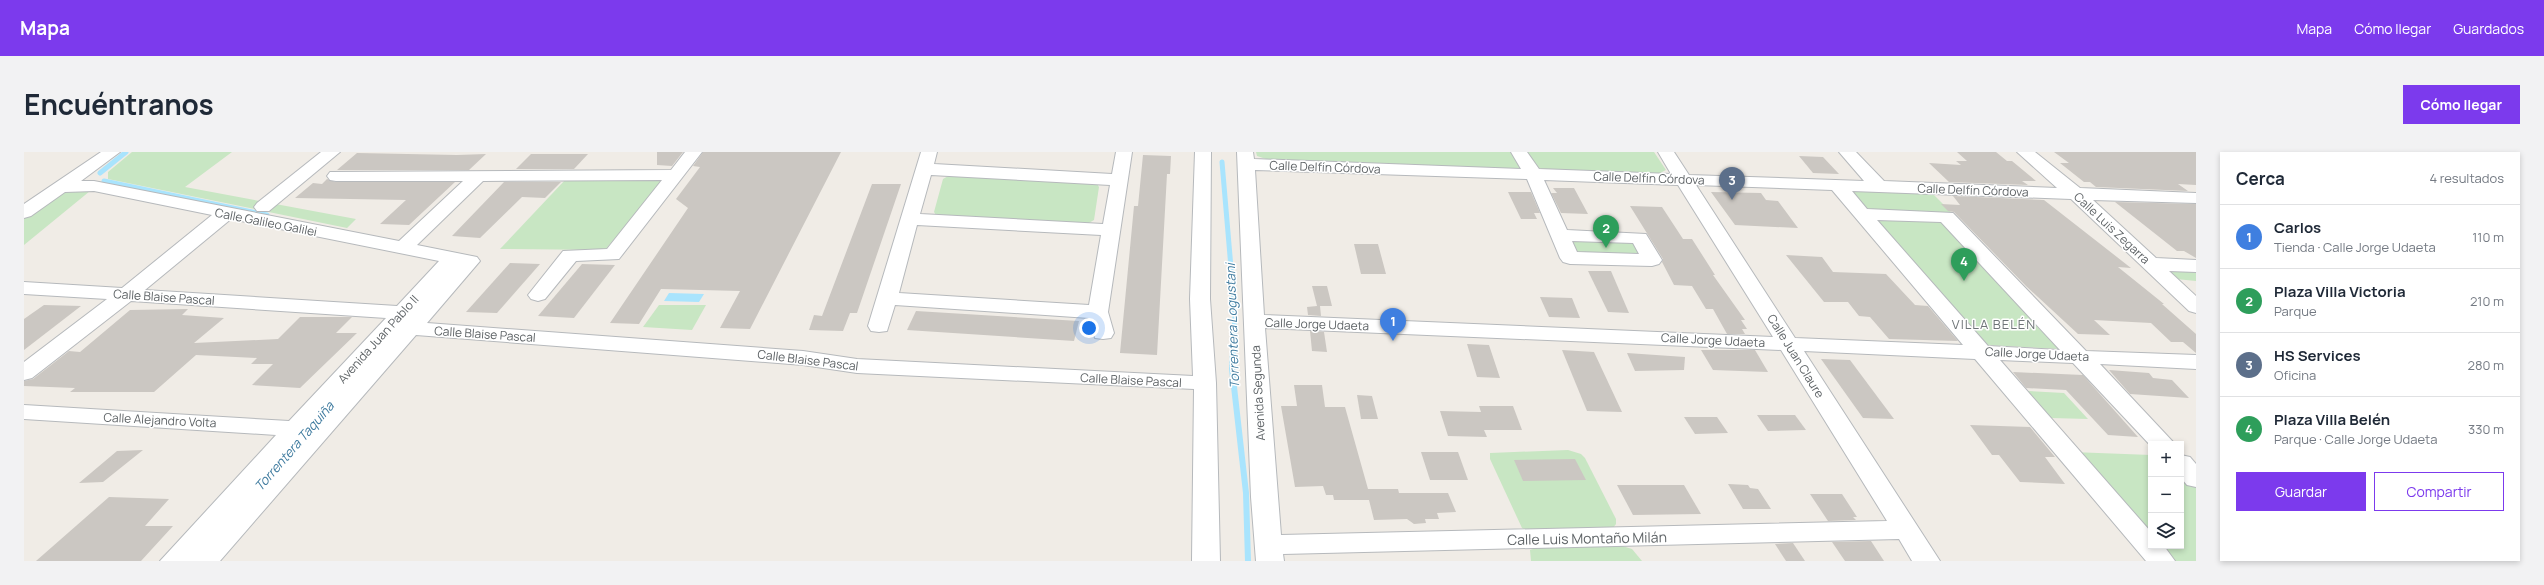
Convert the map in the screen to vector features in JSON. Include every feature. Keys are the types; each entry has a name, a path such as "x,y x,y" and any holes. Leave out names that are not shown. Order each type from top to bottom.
{"street":[{"path":"24,212 112,152"},
{"path":"263,206 332,152"},
{"path":"538,296 570,255 612,255 694,152"},
{"path":"929,152 931,169"},
{"path":"878,326 916,219 931,169 943,152"},
{"path":"1110,152 1114,180"},
{"path":"1103,333 1098,312 1105,230 1114,180 1124,152"},
{"path":"1203,152 1200,299 1205,383 1206,561"},
{"path":"1519,152 1533,174 1561,235"},
{"name":"Calle Juan Claure","path":"1666,152 1926,561"},
{"path":"1847,152 1878,186"},
{"name":"Calle Luis Zegarra","path":"2025,152 2076,194 2196,307"},
{"name":"Calle Delfín Córdova","path":"1242,155 1533,174 2196,198"},
{"name":"Avenida Segunda","path":"1242,155 1254,321 1264,498 1270,553"},
{"path":"931,169 1114,180"},
{"path":"336,176 675,176"},
{"path":"403,248 486,176"},
{"path":"423,252 486,176"},
{"path":"1837,185 2161,561"},
{"name":"Calle Galileo Galilei","path":"24,193 94,186 225,214 461,259"},
{"path":"24,373 126,294 225,214"},
{"path":"1863,214 1946,217 2160,441"},
{"path":"916,219 1105,230"},
{"name":"Avenida Juan Pablo II","path":"204,561 461,259"},
{"path":"2150,264 2196,266"},
{"path":"2173,286 2196,286"},
{"name":"Calle Blaise Pascal","path":"24,288 126,294 412,318 795,357 857,366 1205,383"},
{"path":"887,298 1098,312"},
{"name":"Avenida Juan Pablo II","path":"174,561 297,429 412,318"},
{"name":"Calle Jorge Udaeta","path":"1254,321 1788,343 2196,362"},
{"name":"Calle Alejandro Volta","path":"24,412 297,429"},
{"path":"2184,466 2196,479"},
{"name":"Calle Luis Montaño Milán","path":"1270,553 1906,530"}],"green space":[{"path":"132,152 232,152 185,187 356,219 347,228 108,179 108,172"},
{"path":"1256,152 1514,152 1523,170 1272,161 1257,156"},
{"path":"1525,152 1654,152 1666,170 1658,174 1545,170 1535,167"},
{"path":"950,175 1097,184 1099,187 1094,220 1087,224 936,215 934,212 943,179"},
{"path":"566,179 663,181 605,250 500,249"},
{"path":"66,190 90,191 24,245 24,219"},
{"path":"1849,190 1931,192 1953,214 1867,210"},
{"path":"1874,219 1940,220 2060,349 1985,345"},
{"path":"1570,240 1633,242 1642,254 1579,256"},
{"path":"2196,267 2196,281 2176,279 2160,268"},
{"path":"659,305 706,305 692,330 643,327"},
{"path":"2028,391 2064,393 2088,419 2051,418"},
{"path":"1568,450 1581,454 1585,458 1616,519 1616,524 1613,528 1526,530 1522,528 1490,459 1490,453"},
{"path":"2072,452 2148,455 2148,539"},
{"path":"2184,473 2196,486 2196,561 2167,561 2157,549 2184,549"},
{"path":"1619,545 1632,549 1642,561 1531,561 1530,550 1536,548"}],"water":[{"path":"669,293 704,294 699,302 664,301"}],"building":[{"path":"657,152 683,152 672,166 657,165"},
{"path":"703,152 841,152 750,329 720,328 740,291 661,289 639,324 610,323 688,208 676,199 700,167 693,166"},
{"path":"1957,152 1996,152 2007,161 2012,161 2036,181 2022,181 2028,185 1949,182 1929,163 1961,165 1956,161 1967,161"},
{"path":"2054,152 2196,152 2196,185 2178,184 2188,191 2096,187 2090,182 2084,182 2060,163 2069,163"},
{"path":"357,153 457,155 486,154 469,170 337,170"},
{"path":"531,154 588,154 574,169 516,169"},
{"path":"1143,155 1171,156 1170,174 1167,174 1157,355 1120,353 1134,206 1138,206"},
{"path":"1799,156 1823,157 1839,174 1813,173"},
{"path":"327,179 336,182 455,182 409,225 380,224 406,200 295,198 313,183 322,184"},
{"path":"504,182 561,182 545,198 522,197 480,238 452,236"},
{"path":"872,184 901,184 857,313 850,313 843,331 809,330 814,315 822,316"},
{"path":"1553,188 1574,188 1588,214 1561,213 1551,193 1557,193"},
{"path":"1508,192 1531,192 1540,213 1534,213 1537,219 1521,219"},
{"path":"1711,192 1761,193 1766,200 1778,201 1798,228 1735,225"},
{"path":"1953,196 2044,200 2131,268 2118,267 2164,304 2162,304 2196,334 2196,353 2183,342 2171,342 2151,323 2094,320 2110,335 2078,334 2026,286 1954,212 1948,211 1941,204 1960,205"},
{"path":"2115,202 2196,204 2196,258 2184,251 2177,251"},
{"path":"1630,206 1662,207 1683,239 1692,239 1715,275 1713,275 1745,320 1741,320 1747,329 1742,329 1745,334 1727,334 1713,309 1706,309 1692,286 1674,285 1662,262 1663,259"},
{"path":"1354,244 1378,244 1386,274 1361,274"},
{"path":"1786,255 1822,257 1833,272 1886,274 1915,305 1928,306 1958,341 1889,339 1870,317 1859,316 1848,302 1824,302"},
{"path":"510,263 540,264 497,313 466,312"},
{"path":"582,264 615,265 574,318 538,316"},
{"path":"1588,271 1611,271 1629,313 1608,312"},
{"path":"1312,286 1327,286 1332,306 1320,306 1321,316 1308,315 1307,307 1317,306"},
{"path":"1540,297 1572,298 1580,318 1549,317"},
{"path":"44,305 81,306 24,350 24,319"},
{"path":"188,309 182,315 224,318 194,343 278,339 300,317 352,317 336,333 357,333 300,388 252,385 273,364 251,364 257,358 196,355 154,392 70,392 75,388 24,386 24,381 33,379 69,351 80,352 130,310"},
{"path":"916,311 1079,321 1074,341 907,330"},
{"path":"1310,331 1324,332 1327,352 1312,351"},
{"path":"1467,344 1489,345 1500,378 1477,377"},
{"path":"1562,350 1594,352 1622,412 1587,411"},
{"path":"1701,350 1755,350 1768,372 1713,370"},
{"path":"1627,353 1685,357 1684,370 1635,371"},
{"path":"1821,359 1850,360 1894,419 1863,418"},
{"path":"2109,370 2149,373 2153,378 2172,380 2189,398 2130,394"},
{"path":"2013,372 2083,375 2138,437 2108,435 2066,390 2026,388"},
{"path":"1294,385 1322,385 1325,407 1345,407 1368,489 1398,489 1399,493 1448,493 1456,512 1437,513 1439,519 1425,519 1426,523 1414,524 1407,519 1374,520 1369,500 1334,500 1333,495 1326,495 1323,486 1295,487 1281,406 1297,406"},
{"path":"1357,395 1372,396 1378,419 1361,419"},
{"path":"1479,406 1513,406 1522,430 1484,430 1487,437 1448,436 1440,411 1481,412"},
{"path":"1757,415 1795,415 1806,430 1768,431"},
{"path":"1684,417 1717,417 1728,433 1695,434"},
{"path":"1970,425 2030,427 2055,457 2045,457 2065,484 2020,482 1999,455 1992,455"},
{"path":"143,450 103,482 79,483 117,451"},
{"path":"1421,452 1458,452 1468,480 1430,480"},
{"path":"1575,459 1586,480 1523,481 1514,460"},
{"path":"1728,484 1748,485 1750,488 1758,489 1771,509 1743,509"},
{"path":"1617,485 1684,485 1701,514 1633,515"},
{"path":"1810,494 1842,494 1857,517 1853,517 1856,520 1828,521"},
{"path":"109,497 169,499 145,526 173,526 141,561 36,561"},
{"path":"1871,541 1884,561 1845,561 1832,542"},
{"path":"1793,543 1805,561 1786,561 1775,544"}],"waterway":[{"name":"Torrentera Taquiña","path":"100,173 126,152"},
{"name":"Torrentera Logustani","path":"1222,162 1235,315 1234,333"},
{"name":"Torrentera Taquiña","path":"104,181 267,215"},
{"name":"Torrentera Logustani","path":"1234,332 1232,369 1246,493 1248,561"}],"place":[{"name":"HS Services","path":"1732,200"},
{"name":"Plaza Villa Victoria","path":"1606,248"},
{"name":"Plaza Villa Belén","path":"1964,281"},
{"name":"Carlos","path":"1393,341"}],"district":[{"name":"VILLA BELÉN","path":"1994,324"}]}
